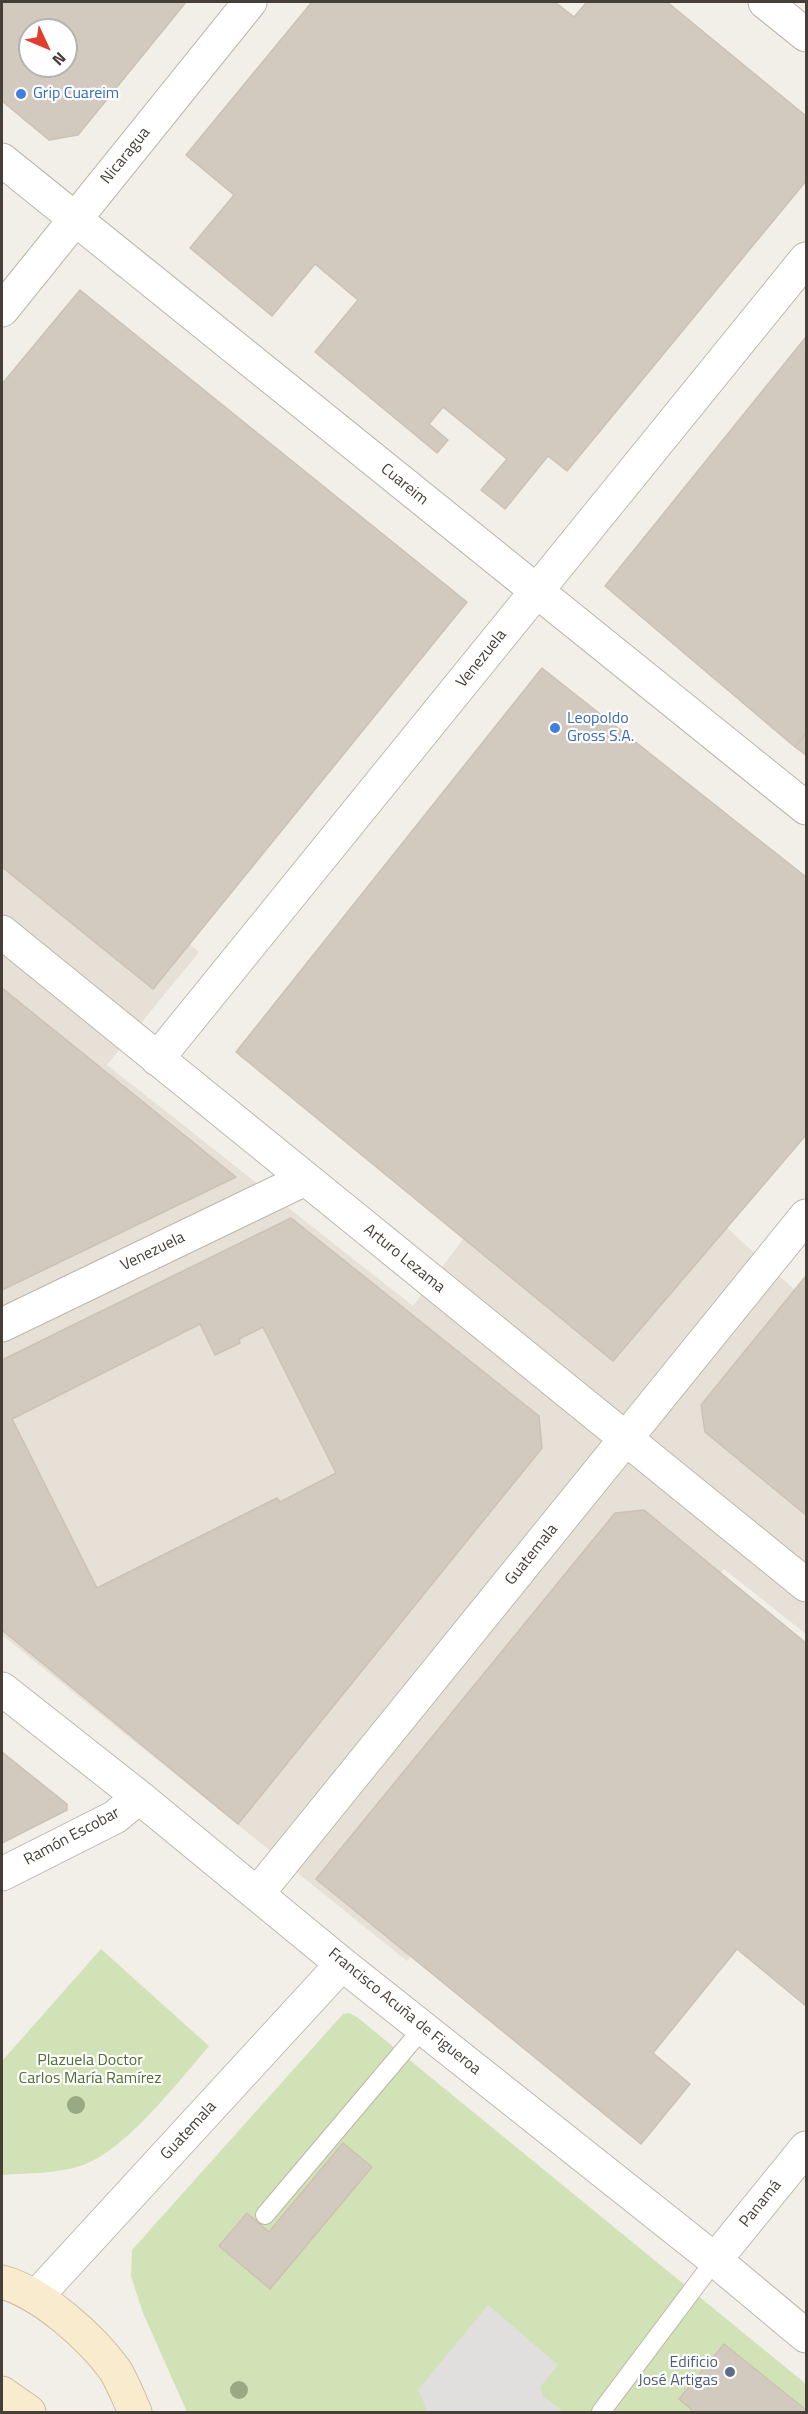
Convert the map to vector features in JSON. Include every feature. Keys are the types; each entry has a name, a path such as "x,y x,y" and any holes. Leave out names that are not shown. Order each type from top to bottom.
{"main road":[{"path":"2,2282 36,2297 66,2319 115,2371 135,2412"},
{"path":"2,2393 29,2412"}],"street":[{"name":"Nicaragua","path":"2,310 250,2"},
{"path":"765,2 807,35"},
{"name":"Cuareim","path":"2,160 807,808"},
{"name":"Venezuela","path":"157,1059 807,259"},
{"name":"Arturo Lezama","path":"2,932 807,1586"},
{"name":"Venezuela","path":"2,1325 305,1179"},
{"name":"Guatemala","path":"257,1894 807,1216"},
{"name":"Francisco Acuña de Figueroa","path":"2,1689 807,2336"},
{"name":"Ramón Escobar","path":"2,1874 115,1817 139,1797"},
{"name":"Guatemala","path":"36,2297 342,1964"},
{"name":"Panamá","path":"715,2260 807,2148"}],"lane":[{"path":"265,2215 423,2028"},
{"path":"601,2412 715,2260"}],"shaded area":[{"path":"2,734 17,746 138,900 199,952 107,1065 413,1306 575,1089 806,1300 806,1634 724,1569 407,1961 2,1635"},
{"path":"488,2305 558,2365 540,2387 543,2396 564,2412 428,2412 418,2390"}],"green space":[{"name":"Plazuela Doctor Carlos María Ramírez","path":"101,1949 209,2046 151,2113 117,2145 100,2157 83,2165 63,2170 2,2175 2,2061"},
{"path":"349,2013 357,2017 806,2384 806,2412 187,2412 143,2313 131,2276 132,2250 343,2014"}],"building":[{"path":"2,2 186,2 78,135 49,140 2,101"},
{"path":"312,2 555,2 574,17 587,2 667,2 806,116 806,181 567,471 548,456 505,509 481,490 507,459 443,407 429,424 448,440 437,453 315,352 358,300 315,264 272,316 190,248 234,195 186,155"},
{"path":"80,290 467,602 153,989 2,867 2,384"},
{"path":"806,337 806,733 795,747 605,586"},
{"path":"542,668 806,877 806,1135 613,1361 236,1052"},
{"path":"806,733 806,755 795,747"},
{"path":"2,988 236,1177 2,1290"},
{"path":"291,1218 539,1416 542,1448 238,1824 2,1630 2,1360","holes":["200,1324 215,1355 240,1343 239,1339 263,1327 336,1473 280,1502 277,1498 97,1588 12,1419"]},
{"path":"806,1276 806,1515 705,1432 701,1405"},
{"path":"644,1510 806,1643 806,2006 737,1949 653,2053 690,2084 641,2144 316,1879 615,1513"},
{"path":"2,1752 67,1804 67,1810 2,1843"},
{"path":"343,2143 372,2167 270,2289 219,2246 247,2213 269,2232"},
{"name":"Edificio José Artigas","path":"724,2344 806,2412 692,2412 679,2399"}],"place":[{"name":"Grip Cuareim","path":"21,94"},
{"name":"Leopoldo Gross S.A.","path":"555,728"},
{"name":"Edificio José Artigas","path":"730,2372"}]}
